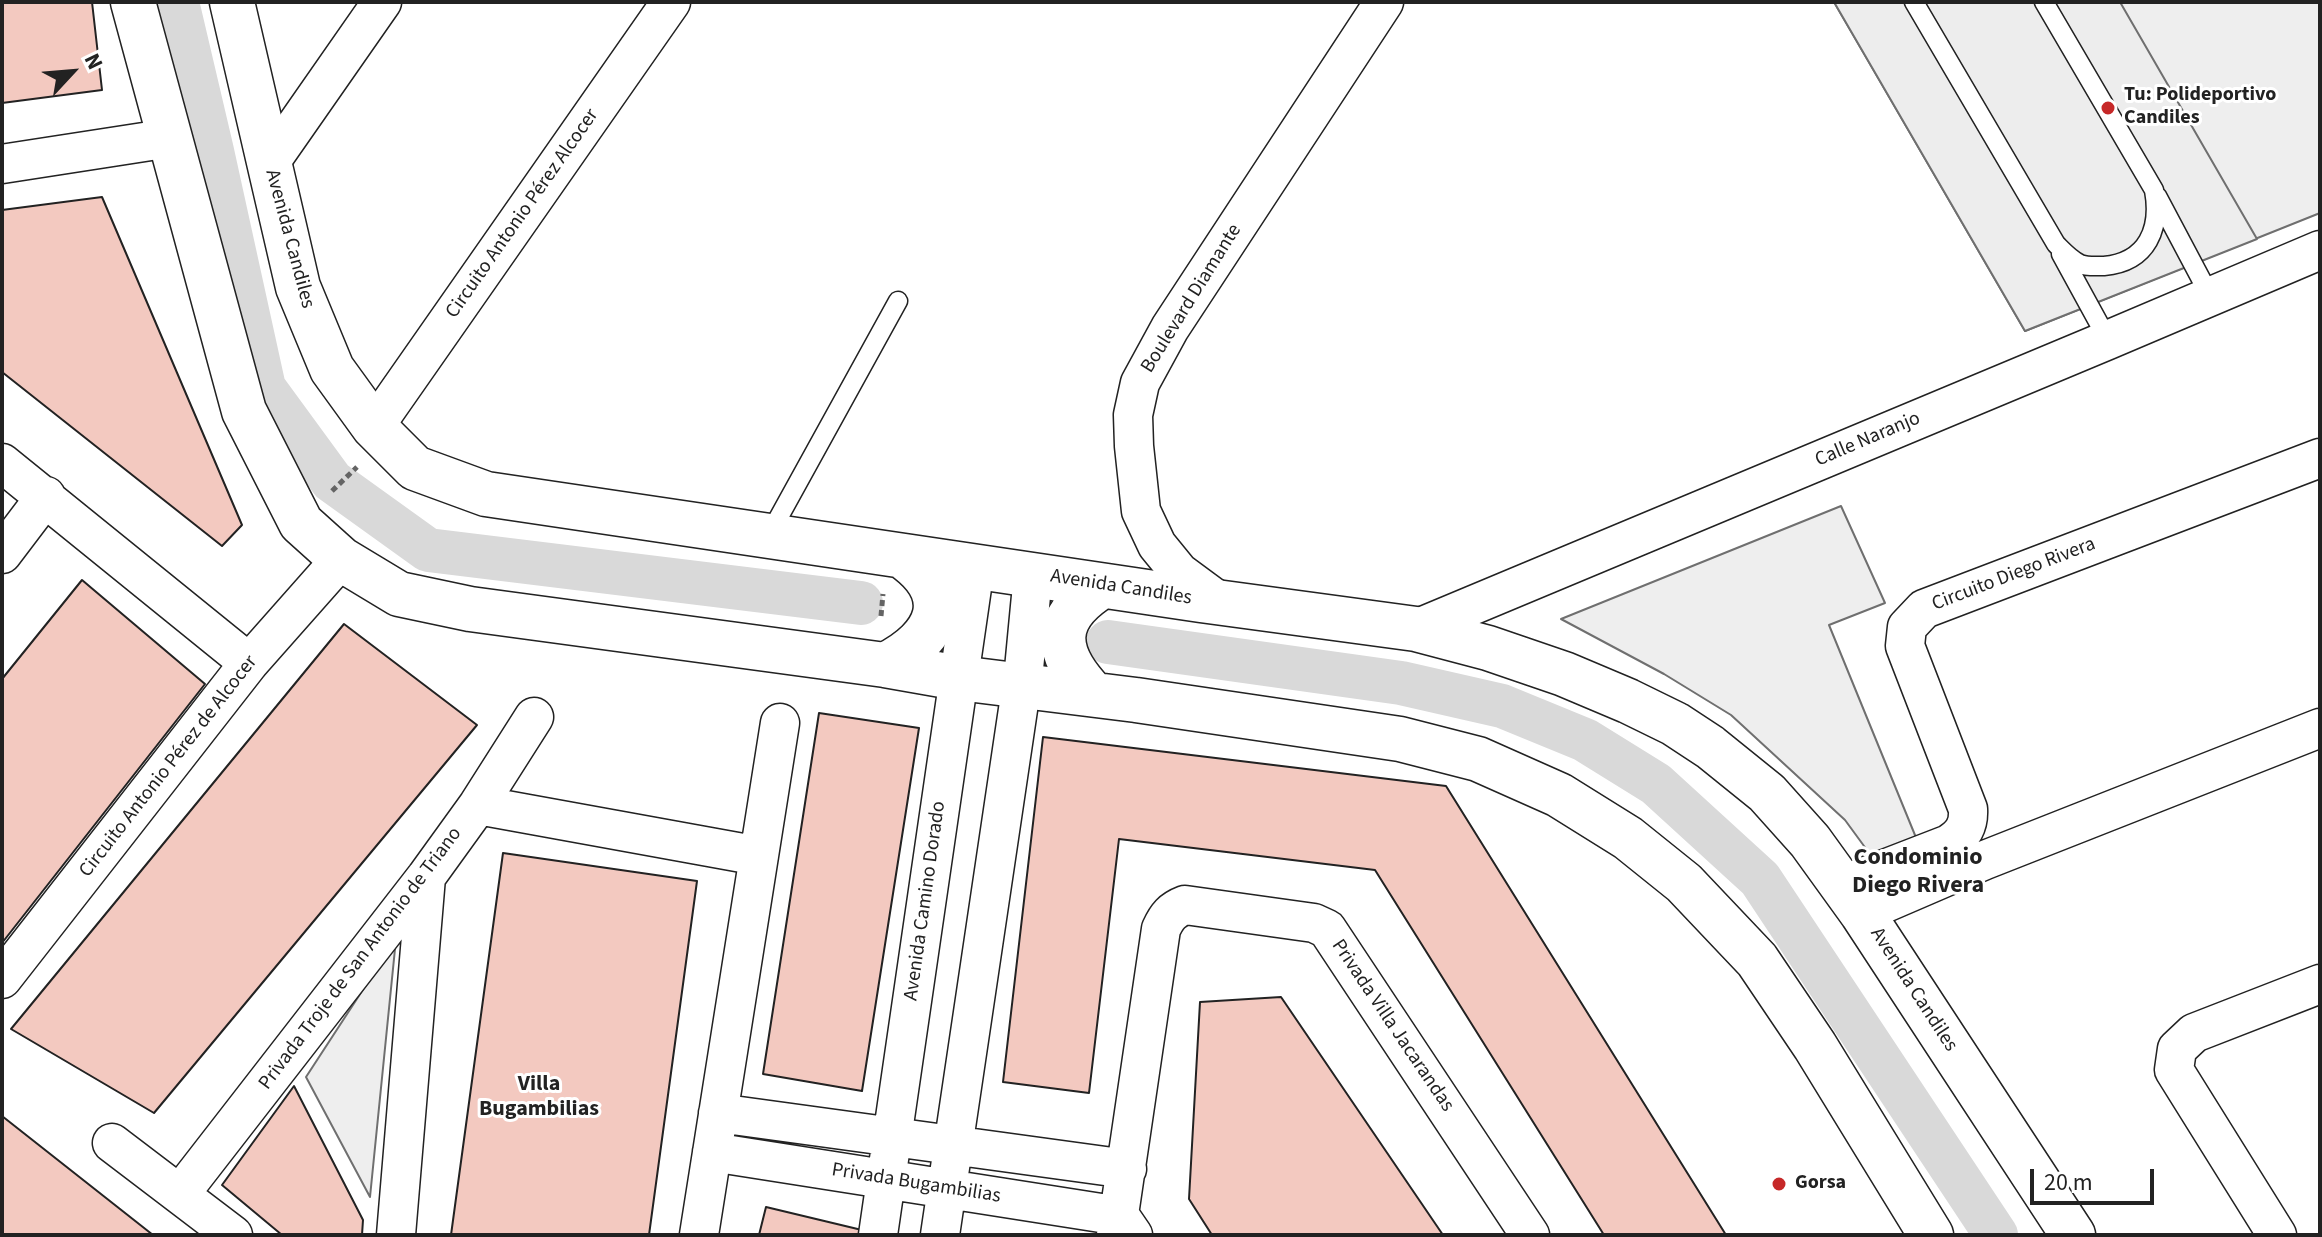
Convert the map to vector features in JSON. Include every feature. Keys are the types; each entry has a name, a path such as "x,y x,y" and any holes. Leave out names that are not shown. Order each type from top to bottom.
{"main road":[{"path":"133,2 244,411 301,523 341,559 399,594 470,609 883,644 960,667 1022,676 1093,694 1400,739 1478,759 1559,795 1628,838 1684,883 1757,960 1815,1046 1931,1235"},
{"name":"Avenida Candiles","path":"232,2 298,287 332,369 374,427 415,468 486,494 769,535 892,574 1102,586 1416,629 1488,648 1564,674 1675,724 1710,747 1767,793 1810,841 1852,899 2073,1235"},
{"path":"883,644 906,654 923,639 934,620 936,609 935,597 926,578 912,563 892,574"},
{"path":"1093,694 1080,681 1067,660 1063,639 1066,621 1078,603 1102,586"}],"street":[{"path":"269,164 382,2"},
{"name":"Circuito Antonio Pérez Alcocer","path":"374,427 671,2"},
{"name":"Boulevard Diamante","path":"1221,603 1179,572 1157,545 1141,511 1133,415 1140,383 1170,328 1384,2"},
{"path":"2,164 170,138"},
{"name":"Calle Naranjo","path":"1416,629 2320,250"},
{"name":"Circuito Diego Rivera","path":"1852,899 1949,844 1966,828 1968,809 1905,646 1907,627 1924,609 2320,458"},
{"path":"2,463 249,663"},
{"path":"2,554 46,496"},
{"name":"Circuito Antonio Pérez de Alcocer","path":"2,979 249,663 341,559"},
{"name":"Avenida Camino Dorado","path":"878,1235 973,578"},
{"path":"940,1235 1022,676 1032,583"},
{"name":"Privada Troje de San Antonio de Triano","path":"180,1194 426,877 478,805 534,717"},
{"path":"699,1235 780,723"},
{"path":"1852,899 1985,860 2320,728"},
{"path":"478,805 759,856"},
{"path":"396,1235 426,877"},
{"name":"Privada Villa Jacarandas","path":"1123,1229 1127,1169 1161,929 1174,909 1185,905 1314,923 1327,929 1530,1235"},
{"path":"2277,1235 2174,1070 2177,1049 2194,1033 2320,984"},
{"name":"Privada Bugambilias","path":"718,1113 1127,1169"},
{"path":"112,1143 233,1235"},
{"name":"Privada Bugambilias","path":"712,1152 946,1189 1123,1229"}],"lane":[{"path":"1914,2 2056,244 2108,340"},
{"path":"2044,2 2154,190 2210,296"},
{"path":"2056,244 2081,264 2095,267 2126,262 2141,251 2154,229 2157,203 2154,190"},
{"path":"769,535 898,301"}],"path":[{"path":"883,644 892,574"}],"shaded area":[{"name":"Tu: Polideportivo Candiles","path":"1834,2 2320,2 2320,213 2025,331"},
{"name":"Tu: Polideportivo Candiles","path":"1834,2 2120,2 2257,239 2025,331"},
{"path":"1841,506 1885,603 1829,625 1917,840 1875,861 1845,820 1731,715 1664,674 1561,619"},
{"path":"396,939 370,1197 306,1077"}],"building":[{"path":"2,2 92,2 102,90 2,103"},
{"path":"102,197 242,525 222,546 2,372 2,210"},
{"path":"82,580 205,684 2,943 2,679"},
{"path":"344,624 477,725 154,1113 11,1029"},
{"path":"819,713 919,728 862,1091 763,1074"},
{"path":"1043,737 1446,786 1726,1235 1604,1235 1375,870 1119,839 1089,1093 1003,1082"},
{"path":"503,853 697,881 649,1235 451,1235"},
{"path":"1281,997 1443,1235 1212,1235 1189,1199 1200,1002"},
{"path":"294,1086 363,1220 362,1235 282,1235 222,1185"},
{"path":"2,1116 153,1235 2,1235"},
{"path":"766,1207 866,1231 866,1235 759,1235"}],"waterway":[{"path":"177,2 264,388 332,481 428,550 861,603"},
{"path":"1108,642 1401,683 1502,706 1585,740 1656,784 1760,879 1996,1235"}],"place":[{"name":"Tu: Polideportivo Candiles","path":"2108,108"},
{"name":"Gorsa","path":"1779,1184"}],"district":[{"name":"Condominio Diego Rivera","path":"1918,873"},
{"name":"Villa Bugambilias","path":"539,1098"}]}
